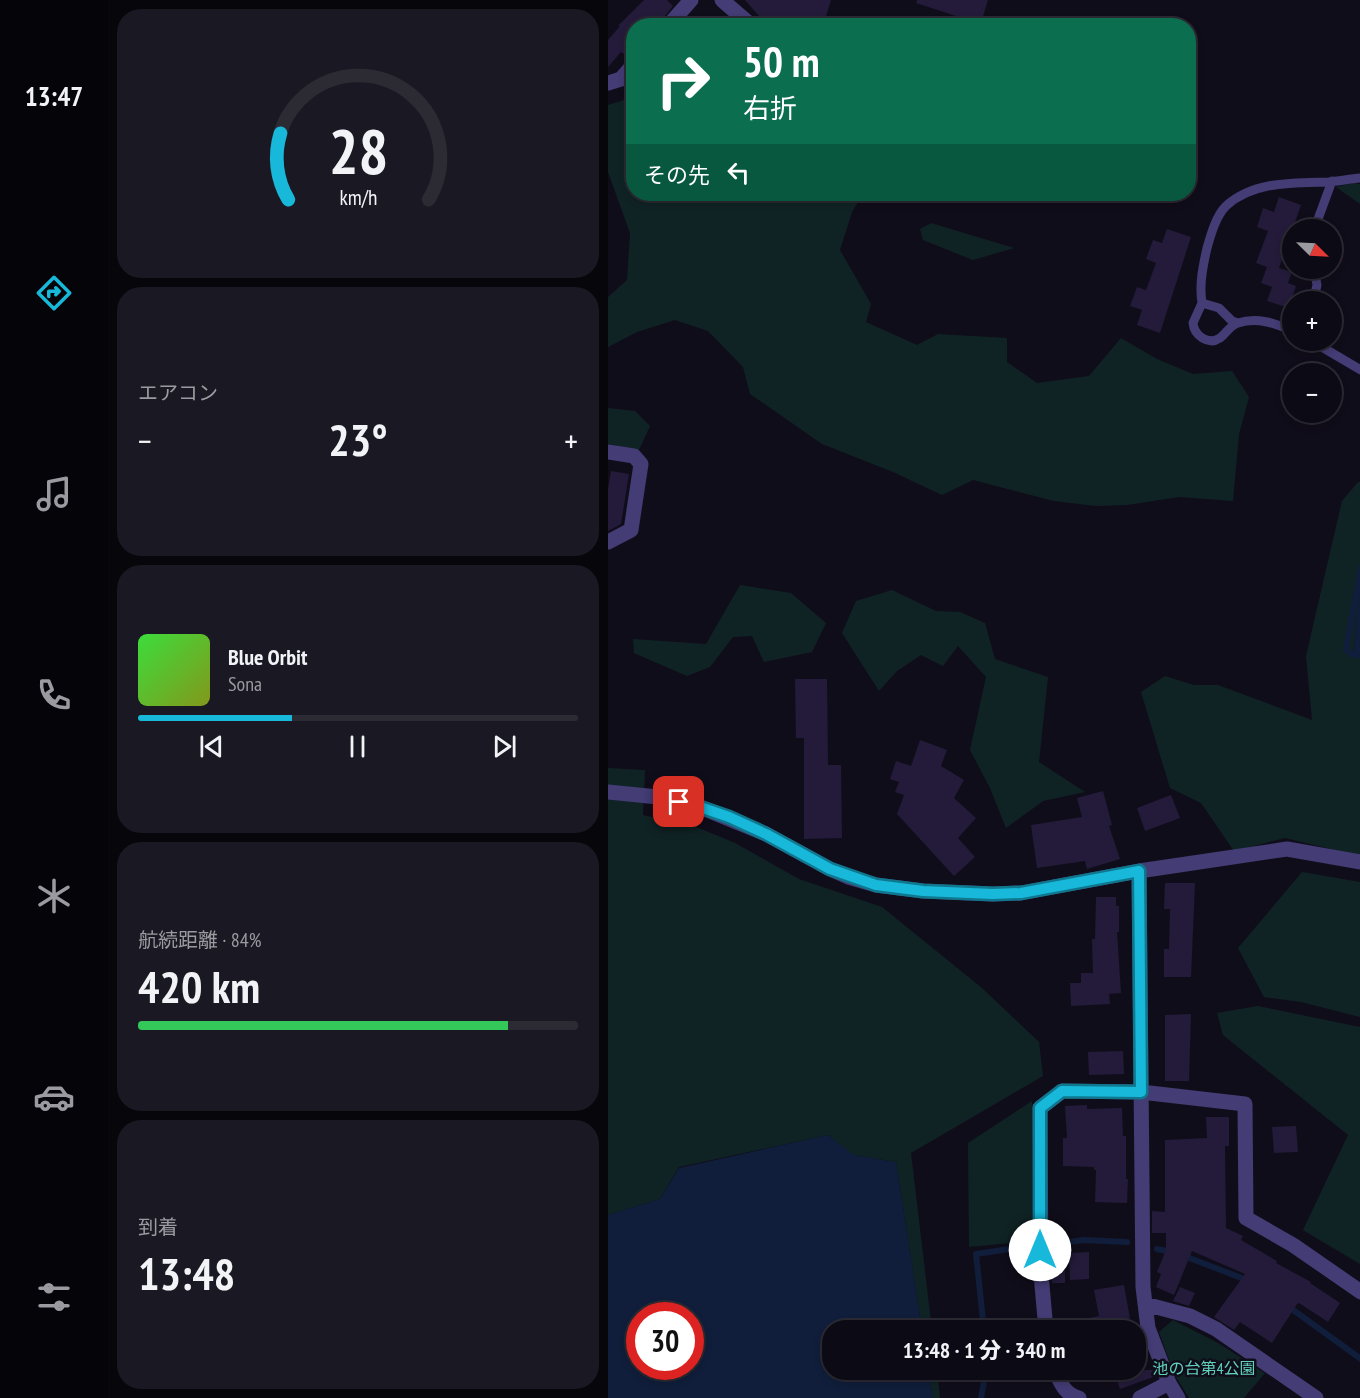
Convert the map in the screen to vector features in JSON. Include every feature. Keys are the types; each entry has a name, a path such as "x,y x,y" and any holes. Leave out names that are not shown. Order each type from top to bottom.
{"street":[{"path":"675,18 690,0"},
{"path":"722,0 743,18"},
{"path":"608,83 621,79 626,73"},
{"path":"608,452 635,456 641,464 631,530 608,542"},
{"path":"608,792 658,797 700,807 766,834 830,869 876,885 923,891 1012,893 1287,849 1361,862"},
{"path":"1139,871 1143,1287 1148,1328 1169,1383 1178,1398"},
{"path":"1045,1320 1040,1274 1040,1108 1062,1091 1141,1092 1245,1104 1246,1218 1293,1245 1361,1292"},
{"path":"1145,1304 1190,1317 1216,1329 1316,1398"},
{"path":"1058,1380 1072,1396 1079,1398"},
{"path":"1140,1398 1169,1383"}],"lane":[{"path":"1238,323 1215,340 1201,338 1195,331 1193,323 1202,303 1200,290 1204,260 1214,227 1226,206 1244,194 1270,186 1361,178"},
{"path":"1318,219 1332,181"},
{"path":"1202,303 1219,308 1232,321 1238,323 1266,321 1282,327"},
{"path":"1329,351 1361,370"}],"green space":[{"path":"626,98 626,201 859,201 852,212 840,250 871,304 866,322 917,345 938,334 1007,338 1007,362 1037,383 1089,376 1121,338 1157,359 1193,374 1232,371 1249,397 1239,434 1233,501 1179,497 1127,505 1096,506 1054,501 973,480 942,495 893,472 822,444 750,394 743,367 708,331 675,320 637,332 608,347 608,297 627,280 630,233 608,172 608,105"},
{"path":"1360,184 1360,204 1336,187"},
{"path":"931,223 1014,248 973,260 923,240 920,229"},
{"path":"608,408 635,411 650,426 639,450 608,444"},
{"path":"1360,482 1361,580 1353,656 1361,657 1360,856 1285,838 1234,851 1201,803 1170,788 1141,692 1165,676 1194,685 1218,685 1312,720 1306,656 1342,501"},
{"path":"740,585 791,593 826,623 812,652 764,662 752,636 733,637 710,667 687,676 634,653 633,639 706,644"},
{"path":"892,590 936,611 960,612 985,623 995,659 1048,677 1039,762 1085,792 1043,801 1006,828 990,788 970,750 986,677 958,646 943,666 921,655 897,671 879,691 842,633 856,601"},
{"path":"608,768 645,770 643,815 694,826 735,843 799,879 882,907 982,988 1039,1042 1043,1076 911,1153 931,1320 920,1320 896,1162 853,1155 828,1135 679,1167 660,1199 608,1215"},
{"path":"1302,872 1360,882 1360,1017 1301,1002 1264,997 1238,948"},
{"path":"1258,1006 1360,1027 1360,1264 1303,1230 1348,1135 1223,1035 1217,1013"},
{"path":"1032,1101 1032,1241 969,1247 968,1143"},
{"name":"池の台第4公園","path":"1173,1320 1218,1343 1265,1373 1244,1398 1189,1398 1174,1374 1159,1332"},
{"path":"930,1380 938,1380 940,1398 933,1398"}],"water":[{"path":"1360,582 1360,657 1353,656"},
{"path":"828,1135 854,1155 896,1162 920,1320 822,1320 822,1380 930,1380 933,1398 608,1398 608,1215 660,1199 679,1168"}],"building":[{"path":"644,0 667,0 673,6 663,18 626,18"},
{"path":"745,0 831,0 825,18 757,18 759,16"},
{"path":"917,0 988,0 982,18 955,18 956,16 916,3"},
{"path":"626,18 626,56 621,52 608,67 608,40 620,26 618,26"},
{"path":"1279,197 1301,205 1296,219 1282,219 1282,259 1279,268 1282,269 1282,279 1289,279 1288,283 1296,286 1294,291 1282,291 1282,306 1267,301 1272,287 1261,283 1267,267 1256,263 1268,231 1257,227 1263,208 1274,212"},
{"path":"1167,229 1191,237 1160,333 1137,325 1142,310 1130,306 1137,287 1146,290 1156,263 1146,259 1153,240 1162,243"},
{"path":"611,471 629,474 621,524 608,531 608,489"},
{"path":"795,679 827,679 828,765 841,765 842,838 804,839 804,738 796,738"},
{"path":"920,740 947,750 941,766 964,780 954,798 976,818 958,838 975,857 954,876 897,814 904,795 895,792 899,782 890,779 896,761 911,766"},
{"path":"1103,791 1112,825 1109,826 1120,859 1087,869 1085,861 1037,868 1031,825 1082,817 1077,798"},
{"path":"1171,795 1180,818 1145,831 1137,808"},
{"path":"1165,883 1195,883 1191,977 1164,977 1164,949 1169,949 1170,909 1164,909"},
{"path":"1096,897 1116,897 1116,906 1119,906 1119,932 1117,932 1121,993 1109,994 1110,1004 1071,1006 1070,983 1081,983 1081,973 1093,973 1092,939 1095,939"},
{"path":"1191,1014 1189,1081 1165,1081 1165,1015"},
{"path":"1123,1051 1124,1074 1089,1075 1088,1052"},
{"path":"1087,1105 1087,1109 1122,1108 1123,1136 1126,1136 1127,1203 1095,1202 1096,1170 1094,1167 1063,1166 1063,1138 1067,1138 1065,1106"},
{"path":"1206,1117 1229,1117 1229,1146 1225,1146 1226,1228 1243,1236 1241,1240 1311,1282 1340,1303 1328,1322 1299,1303 1272,1343 1240,1322 1234,1330 1214,1317 1245,1274 1192,1251 1174,1295 1156,1287 1161,1274 1157,1272 1166,1250 1166,1233 1152,1233 1152,1211 1165,1212 1165,1140 1207,1138"},
{"path":"1296,1126 1298,1152 1274,1153 1272,1127"},
{"path":"1089,1252 1089,1279 1070,1280 1069,1253"},
{"path":"1051,1268 1065,1268 1065,1283 1052,1283"},
{"path":"1124,1285 1130,1320 1078,1320 1099,1316 1094,1290"},
{"path":"1180,1287 1195,1293 1189,1306 1173,1301"},
{"path":"1146,1370 1153,1370 1156,1376 1146,1380"},
{"path":"1117,1380 1145,1380 1120,1389"}],"waterway":[{"path":"1361,568 1346,649 1351,654 1361,656"},
{"path":"1055,1244 1084,1240 1127,1242"},
{"path":"983,1320 976,1254 1030,1246"},
{"path":"1157,1249 1171,1252"},
{"path":"1184,1256 1247,1280"},
{"path":"1289,1307 1361,1359"},
{"path":"981,1398 984,1380"}],"route":[{"path":"679,802 729,817 766,834 830,869 876,885 923,891 1021,893 1139,871 1141,1092 1062,1091 1040,1108 1040,1250"}]}
